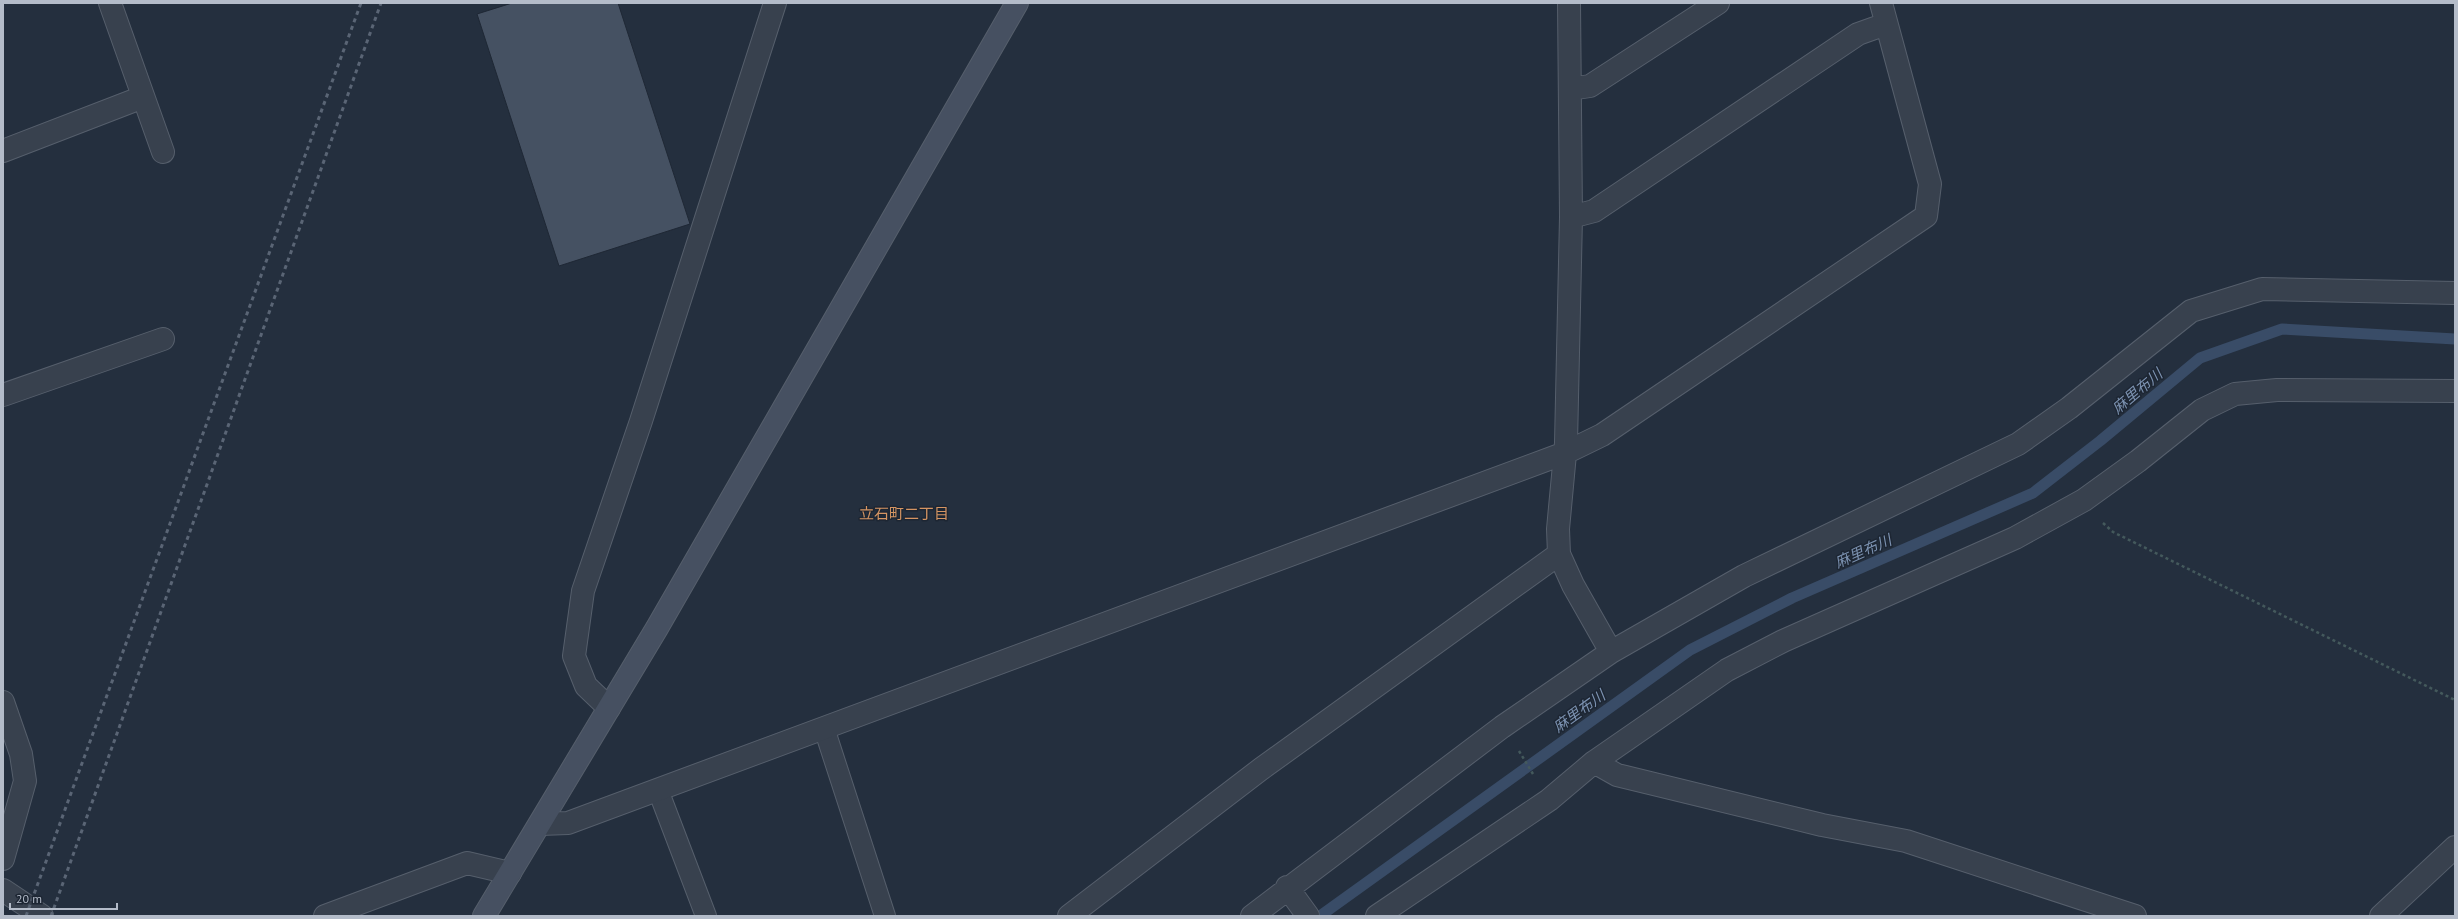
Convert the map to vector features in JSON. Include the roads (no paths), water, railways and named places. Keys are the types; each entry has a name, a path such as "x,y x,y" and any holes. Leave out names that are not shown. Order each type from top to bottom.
{"street":[{"path":"110,3 163,152"},
{"path":"610,708 586,686 574,656 583,590 641,421 775,3"},
{"path":"484,916 610,708 1018,3"},
{"path":"1569,3 1571,217 1565,453 1558,529 1559,554 1573,585 1611,652"},
{"path":"1570,89 1590,86 1718,3"},
{"path":"540,824 568,823 1565,453 1602,436 1926,216 1930,184 1881,3"},
{"path":"1571,217 1594,211 1858,34 1886,24"},
{"path":"3,151 143,98"},
{"path":"1252,916 1298,901 1502,727 1611,652 1744,576 2018,444 2069,408 2191,311 2262,289 2455,293"},
{"path":"3,395 163,339"},
{"path":"1377,916 1549,800 1594,762 1727,670 1783,641 2015,538 2084,500 2138,461 2202,410 2235,394 2277,390 2455,391"},
{"path":"1070,916 1261,769 1559,554"},
{"path":"3,702 21,754 25,781 9,818 3,859"},
{"path":"1594,762 1617,775 1822,825 1906,841 2134,916"},
{"path":"2381,916 2455,847"},
{"path":"325,916 467,863 510,873"},
{"path":"3,890 42,916"}],"lane":[{"path":"824,728 885,916"},
{"path":"658,790 706,916"}],"waterway":[{"name":"麻里布川","path":"1320,916 1690,650 1792,598 2033,493 2100,441 2200,358 2282,329 2455,339"}],"railway":[{"path":"26,916 361,3"},
{"path":"51,916 381,3"}],"district":[{"name":"立石町二丁目","path":"904,513"}]}
